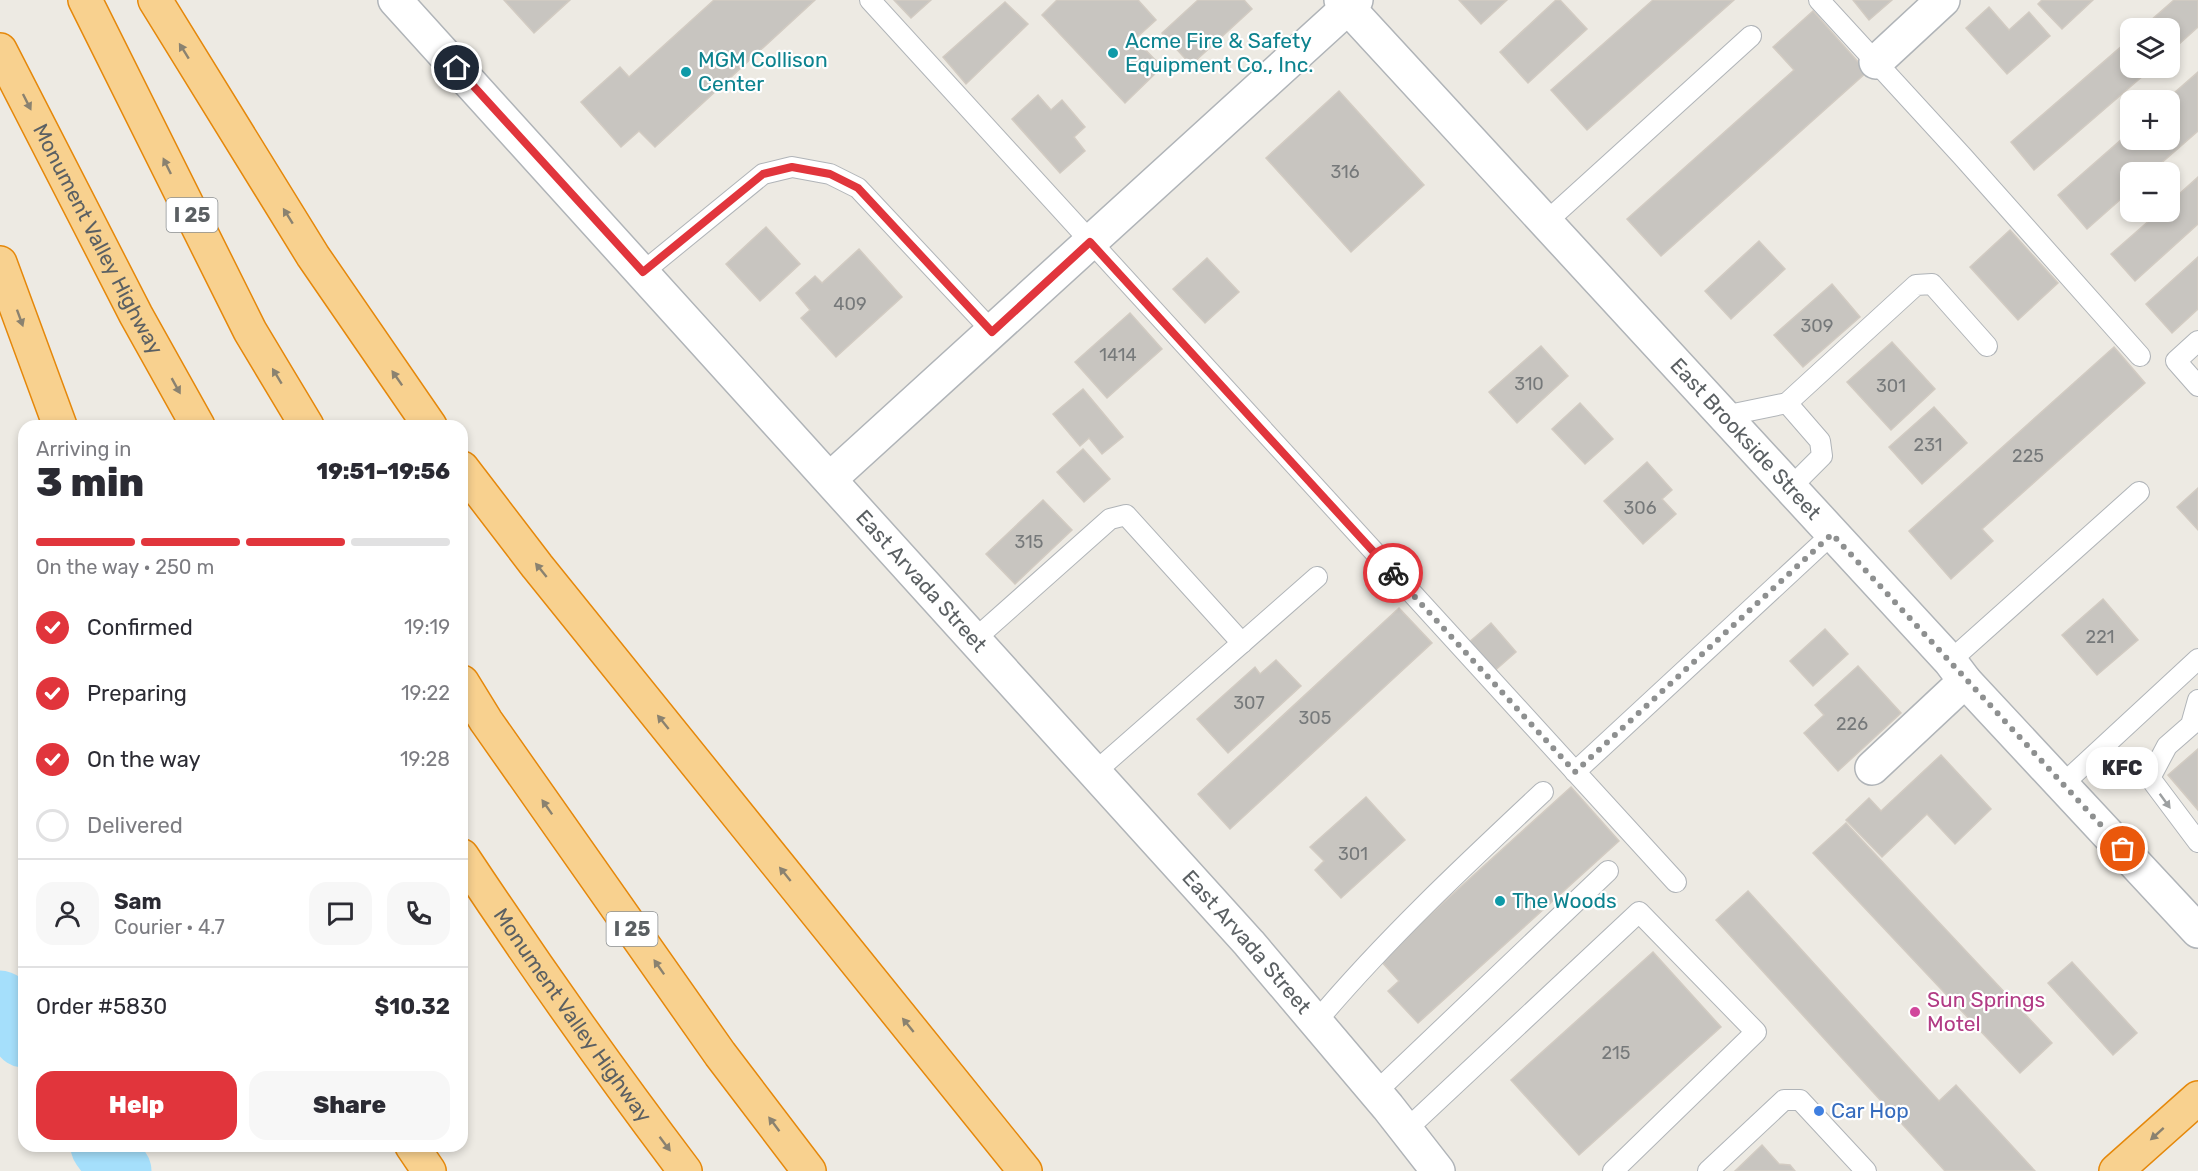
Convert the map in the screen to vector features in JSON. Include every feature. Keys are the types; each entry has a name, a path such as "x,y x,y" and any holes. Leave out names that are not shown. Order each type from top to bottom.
{"highway":[{"name":"I 25","path":"85,0 250,331 303,420"},
{"path":"155,0 313,256 426,420"},
{"name":"Monument Valley Highway","path":"0,50 136,315 195,420"},
{"path":"0,263 58,420"},
{"path":"468,476 545,575 1025,1171"},
{"name":"I 25","path":"468,691 493,731 720,1053 809,1171"},
{"name":"Monument Valley Highway","path":"468,865 523,948 685,1171"},
{"path":"945,1071 1011,1171"},
{"path":"2116,1171 2198,1098"},
{"path":"416,1152 429,1171"}],"street":[{"name":"East Arvada Street","path":"395,0 1095,772 1317,1022 1438,1171"},
{"path":"1876,62 1943,0"},
{"path":"830,479 1348,2"},
{"name":"East Brookside Street","path":"1348,2 1546,222 2198,931"},
{"path":"1872,768 1958,671"}],"lane":[{"path":"870,0 1676,882"},
{"path":"1820,0 2140,356"},
{"path":"1546,222 1751,36"},
{"path":"643,272 763,174 792,167 830,174 858,188 992,332"},
{"path":"1724,416 1787,403 1916,285 1932,284 1987,346"},
{"path":"2198,341 2176,361 2198,386"},
{"path":"1787,403 1821,441 1822,456 1790,488"},
{"path":"1958,671 2139,492"},
{"path":"975,639 1110,519 1126,515 1242,643"},
{"path":"1575,772 1832,534"},
{"path":"1095,772 1317,577"},
{"path":"2063,784 2198,658"},
{"path":"2198,700 2191,725 2167,746 2150,778 2198,842"},
{"path":"1317,1022 1360,970 1409,918 1543,792"},
{"path":"1376,1092 1608,870"},
{"path":"1406,1130 1601,951 1639,912 1756,1032 1613,1171"},
{"path":"1708,1171 1784,1100 1800,1100 1866,1171"}],"building":[{"path":"504,0 570,0 534,33"},
{"name":"MGM Collison Center","path":"714,0 815,0 655,147 639,131 621,147 581,102 620,67 629,77"},
{"path":"894,0 931,0 911,18"},
{"name":"Acme Fire & Safety Equipment Co., Inc.","path":"1057,0 1138,0 1156,20 1135,39 1162,67 1125,103 1042,15"},
{"path":"1198,0 1244,0 1252,9 1191,65 1162,33"},
{"path":"1459,0 1507,0 1481,24"},
{"path":"1556,0 1560,0 1587,29 1528,83 1500,52"},
{"path":"1653,0 1734,0 1587,130 1551,90"},
{"path":"1853,0 1892,0 1869,20"},
{"path":"2042,0 2093,0 2062,29 2038,4"},
{"path":"2174,0 2198,0 2198,27 2180,43 2180,18 2153,18"},
{"path":"1005,2 1028,24 966,84 943,57"},
{"path":"1989,7 2009,30 2029,12 2050,36 2007,74 1966,28"},
{"path":"1813,11 1867,72 1661,256 1627,219 1794,70 1773,47"},
{"path":"2120,48 2120,78 2140,78 2127,90 2120,90 2120,96 2034,170 2011,142"},
{"path":"2198,72 2198,131 2180,147 2180,90 2177,90"},
{"path":"1339,91 1424,185 1351,252 1266,158"},
{"path":"1038,95 1051,110 1062,100 1085,127 1074,137 1085,151 1060,173 1012,119"},
{"path":"2120,141 2120,150 2176,150 2162,162 2120,162 2120,200 2087,229 2058,195"},
{"path":"2198,177 2198,224 2135,281 2111,254 2148,222 2180,222 2180,193"},
{"path":"766,227 800,264 760,301 726,264"},
{"path":"2010,230 2058,283 2018,320 1970,267"},
{"path":"1759,241 1785,269 1731,319 1705,291"},
{"path":"859,249 902,297 836,357 801,318 810,310 796,293 815,276 822,283"},
{"path":"2198,257 2198,309 2172,333 2146,304"},
{"path":"1207,258 1239,292 1205,323 1173,289"},
{"path":"1832,284 1860,317 1803,367 1774,335"},
{"path":"1130,313 1162,349 1107,398 1075,362"},
{"path":"1892,342 1935,389 1891,430 1847,382"},
{"path":"1541,346 1568,376 1517,423 1489,392"},
{"path":"2114,347 2145,383 1982,529 1993,541 1951,579 1909,531"},
{"path":"1083,389 1123,437 1102,454 1089,438 1080,446 1053,414"},
{"path":"1580,403 1613,439 1585,464 1552,429"},
{"path":"1934,407 1967,443 1922,484 1889,447"},
{"path":"1083,449 1110,479 1084,502 1057,472"},
{"path":"1647,462 1672,490 1662,499 1676,514 1643,544 1604,501"},
{"path":"2198,488 2198,530 2177,507"},
{"path":"1043,500 1072,530 1015,584 986,554"},
{"path":"2103,599 2138,640 2097,675 2062,635"},
{"path":"1399,608 1432,643 1230,829 1198,794"},
{"path":"1491,623 1516,652 1492,673 1467,644"},
{"path":"1825,629 1848,654 1813,686 1790,661"},
{"path":"1276,660 1301,686 1228,753 1197,719 1255,667 1260,674"},
{"path":"1858,666 1901,713 1838,771 1804,733 1824,715 1815,705"},
{"path":"2198,749 2198,810 2168,775"},
{"path":"1941,755 1991,809 1955,844 1927,814 1882,857 1846,820 1869,798 1881,811"},
{"name":"The Woods","path":"1571,787 1619,841 1418,1023 1388,991 1399,981 1380,960"},
{"path":"1366,797 1405,840 1341,898 1315,870 1324,861 1310,847"},
{"path":"1846,823 2052,1043 2020,1073 1813,853"},
{"path":"1748,891 1939,1101 1956,1085 2035,1171 1945,1171 1716,920"},
{"path":"1653,952 1721,1027 1579,1155 1511,1080"},
{"path":"2072,962 2137,1033 2113,1055 2048,983"},
{"path":"1762,1145 1779,1164 1790,1165 1795,1171 1735,1171"}],"waterway":[{"path":"0,1002 18,1028"},
{"path":"106,1152 120,1171"}],"way so far":[{"path":"1393,573 1575,772 1832,534 1950,661 1965,681 2123,849"}],"place":[{"name":"Acme Fire & Safety Equipment Co., Inc.","path":"1113,53"},
{"name":"MGM Collison Center","path":"686,72"},
{"name":"KFC","path":"2123,849"},
{"name":"The Woods","path":"1500,901"},
{"name":"Sun Springs Motel","path":"1915,1012"},
{"name":"Car Hop","path":"1819,1111"}],"route":[{"path":"457,68 643,272 763,174 792,167 830,174 858,188 992,332 1090,242 1393,573"}]}
